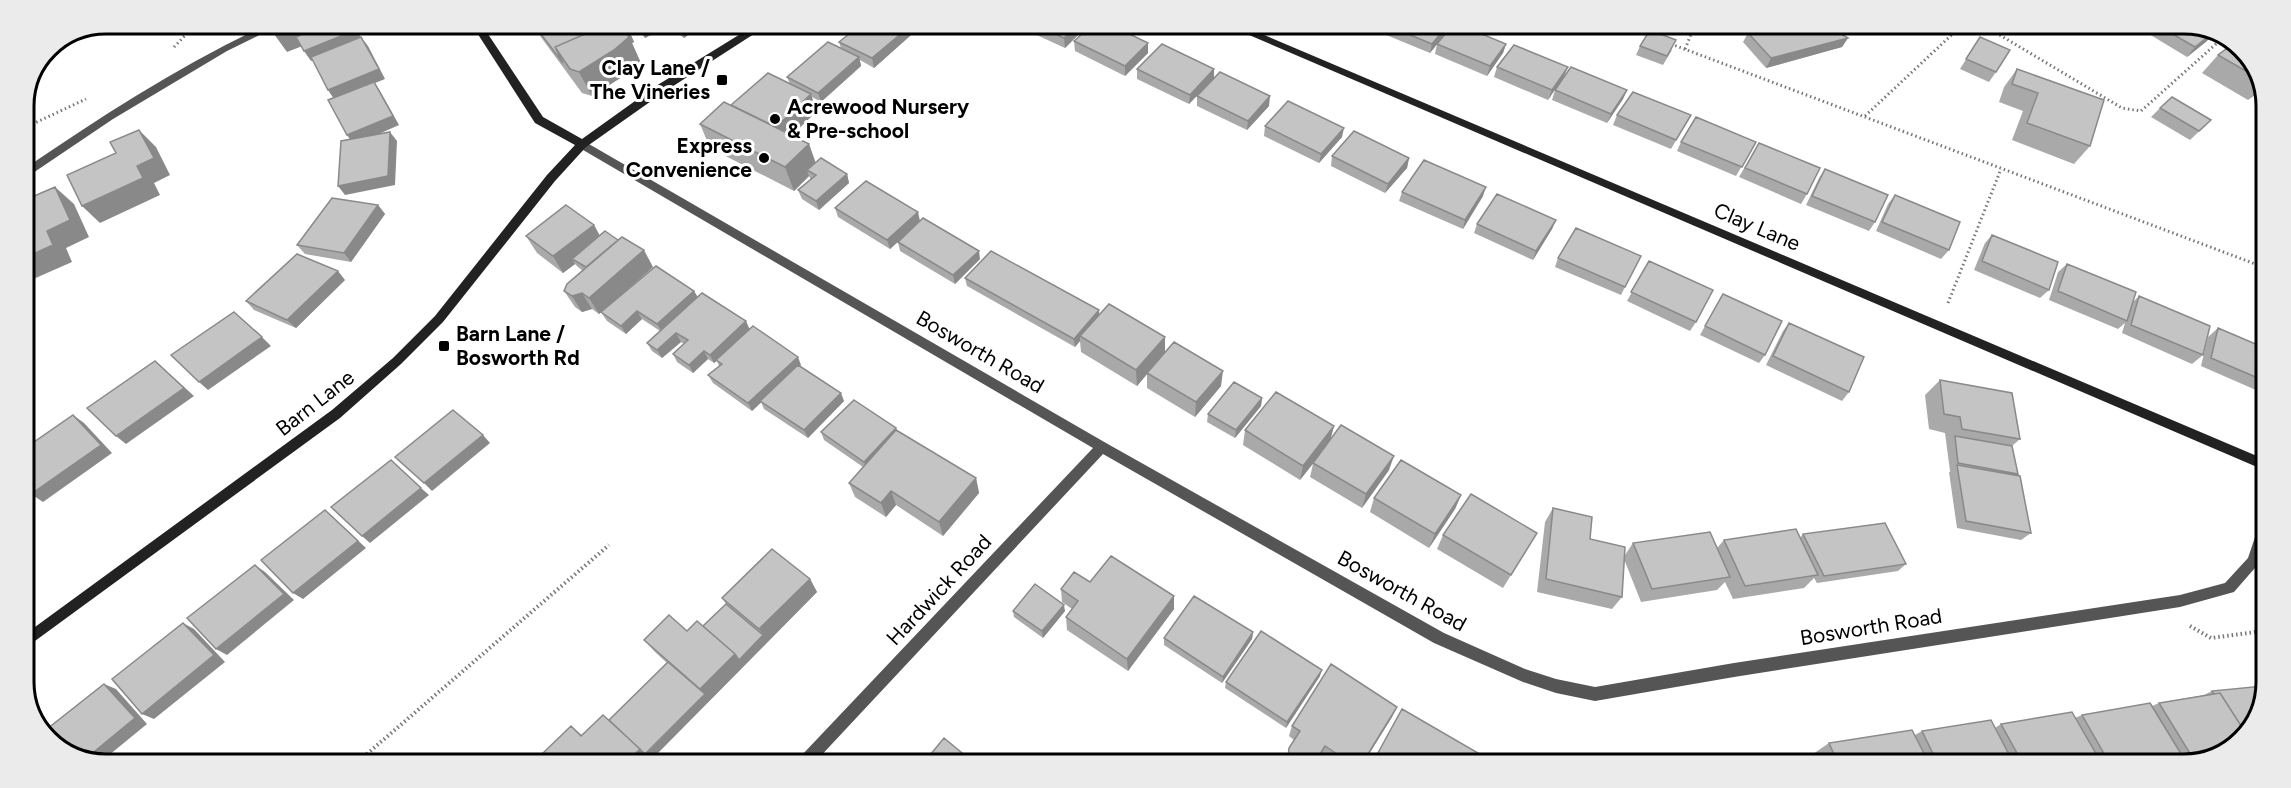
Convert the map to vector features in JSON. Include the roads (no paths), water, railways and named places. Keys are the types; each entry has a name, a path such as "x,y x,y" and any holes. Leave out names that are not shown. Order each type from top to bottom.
{"street":[{"path":"34,167 109,116 224,49 256,34"},
{"path":"483,34 539,120 582,144 660,88 748,34"},
{"name":"Clay Lane","path":"1252,34 2256,462"},
{"name":"Bosworth Road","path":"582,144 1102,447 1439,638 1556,687 1595,694 1734,670 2180,601 2229,588 2254,561 2256,554"},
{"name":"Barn Lane","path":"35,635 336,414 397,361 439,319 551,178 582,144"},
{"name":"Hardwick Road","path":"814,754 1102,447"}],"place":[{"name":"Clay Lane / The Vineries","path":"722,80"},
{"name":"Acrewood Nursery & Pre-school","path":"775,119"},
{"name":"Express Convenience","path":"764,158"},
{"name":"Barn Lane / Bosworth Rd","path":"444,346"}]}
